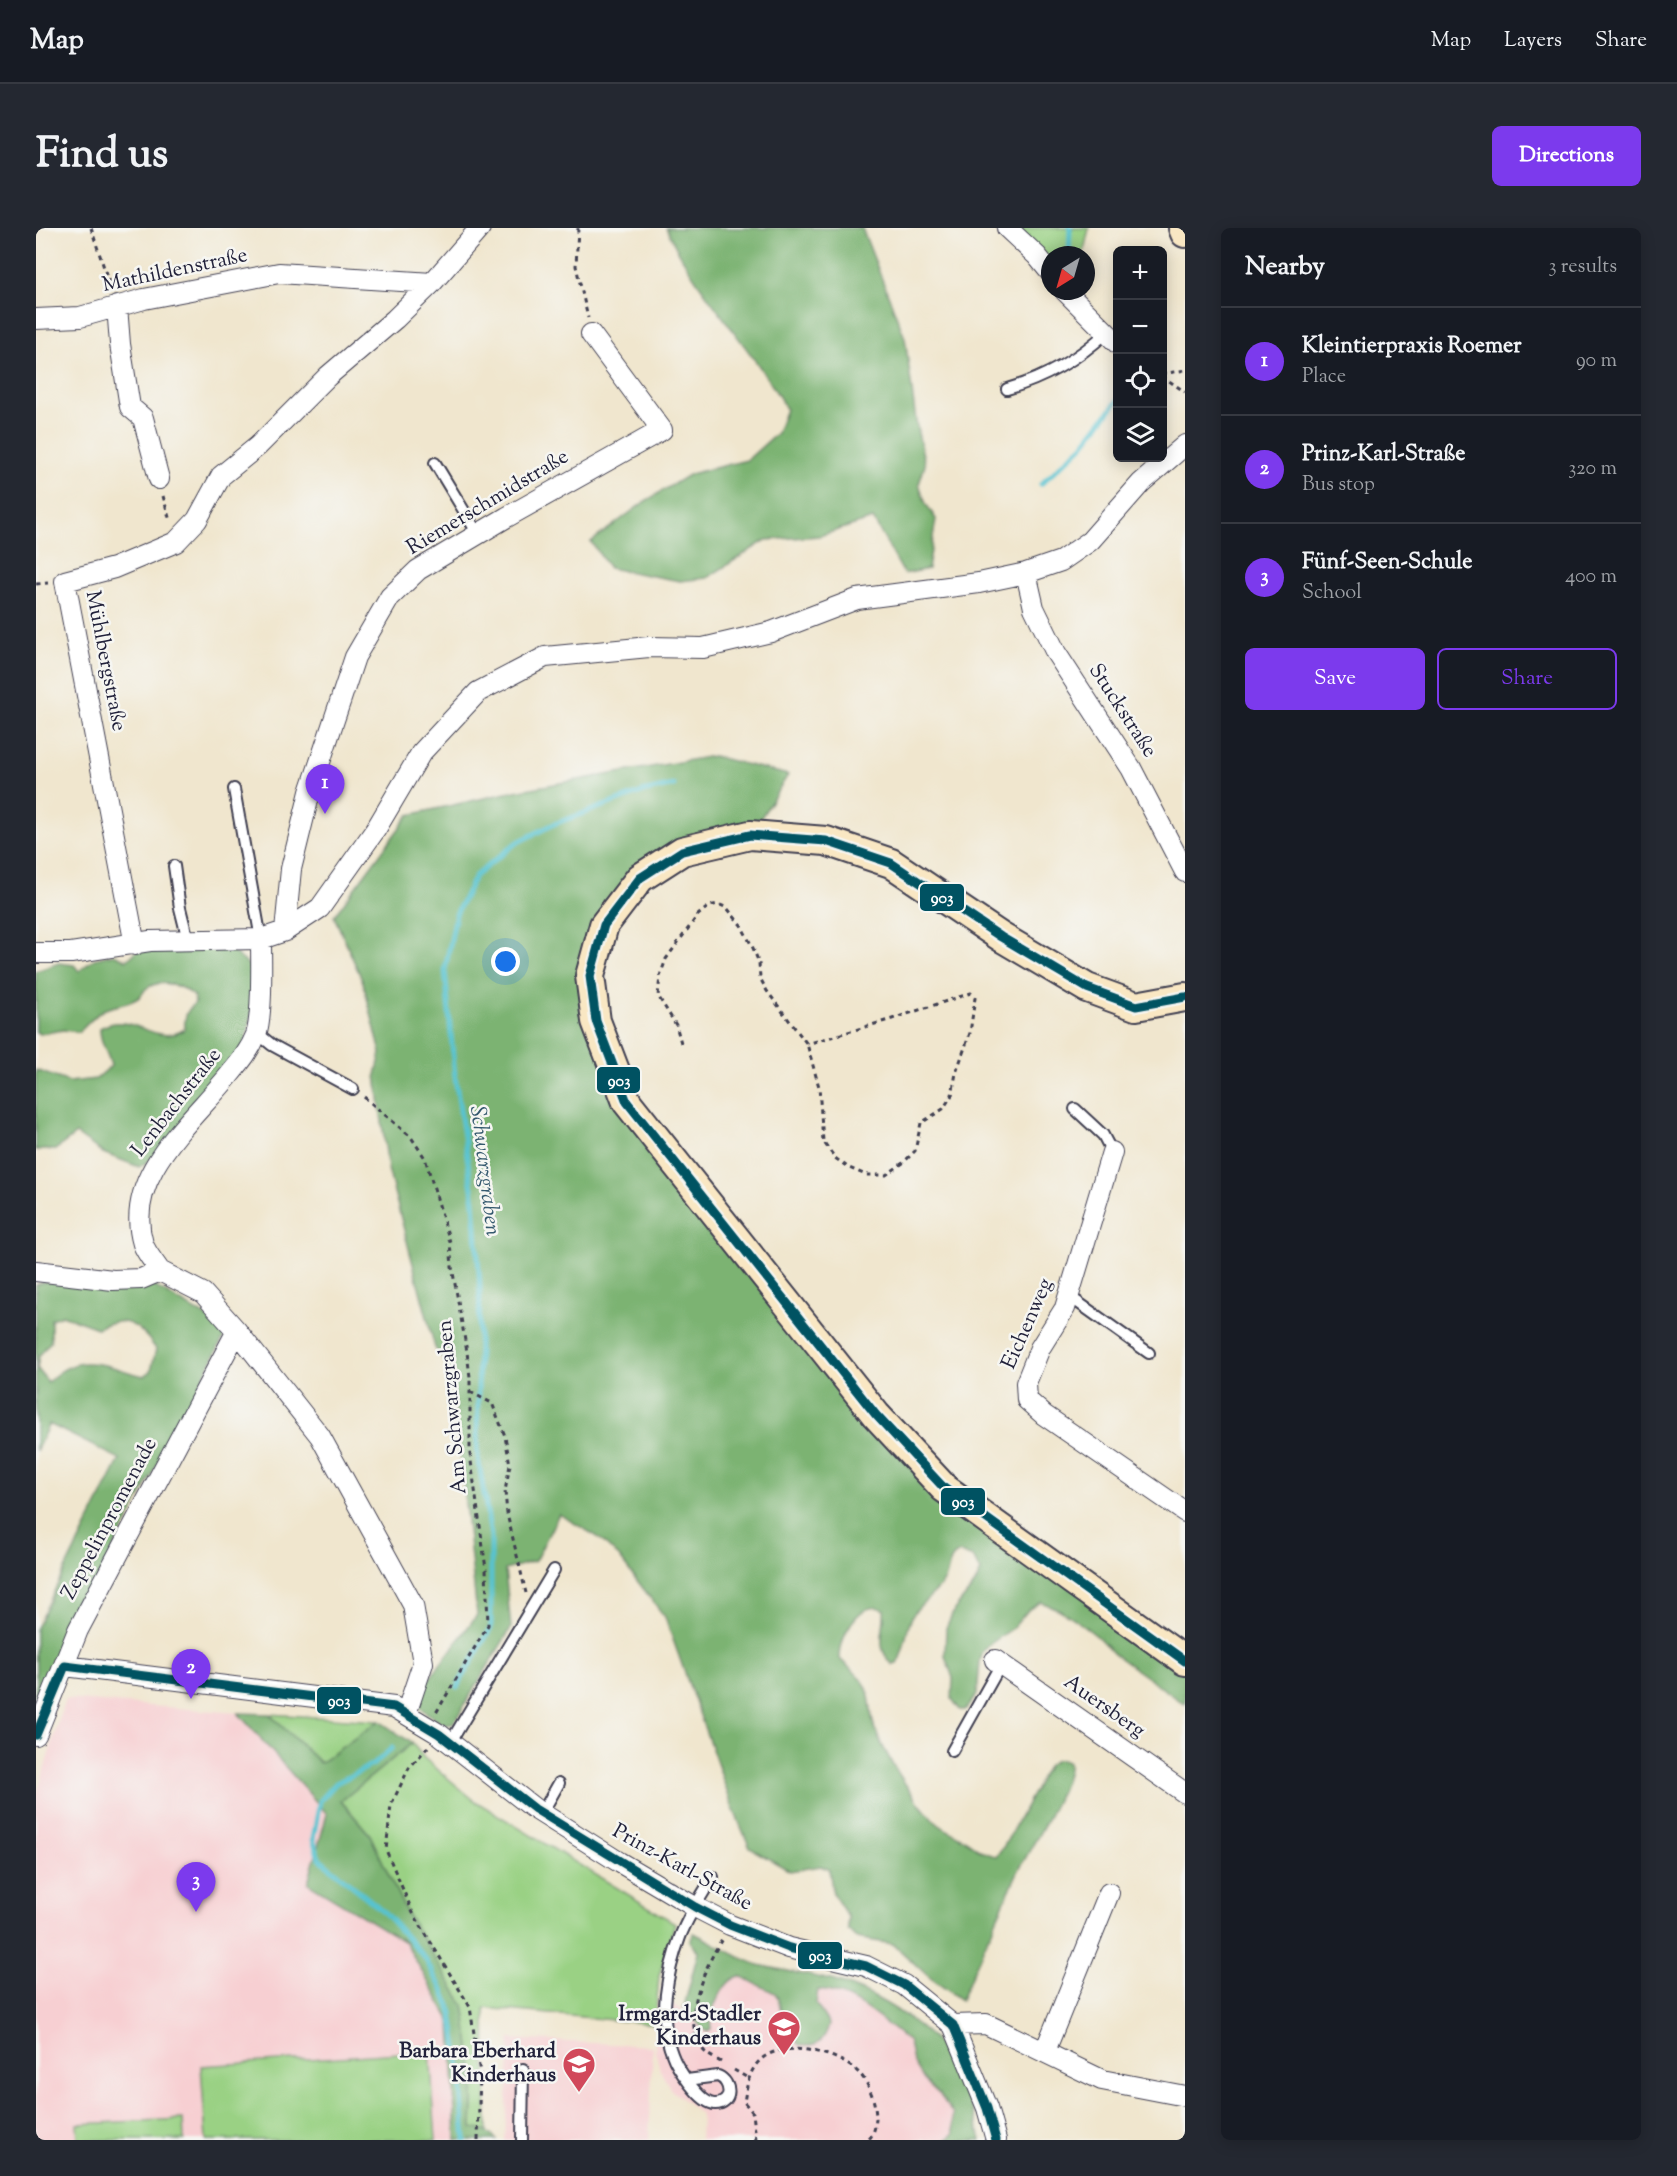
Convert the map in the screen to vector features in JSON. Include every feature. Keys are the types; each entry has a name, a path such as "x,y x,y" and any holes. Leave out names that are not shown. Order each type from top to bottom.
{"street":[{"name":"Mühlbergstraße","path":"135,945 65,581 114,568 176,542 197,520 220,476 258,446 328,376 432,284 480,228"},
{"path":"1007,228 1041,261"},
{"path":"1183,228 1185,233"},
{"name":"Mathildenstraße","path":"36,319 81,317 117,306 279,273 432,284"},
{"path":"1074,300 1112,338"},
{"path":"117,306 120,344 130,407 142,418 159,479"},
{"name":"Riemerschmidstraße","path":"285,931 291,869 310,792 356,657 390,597 418,570 662,430 591,334"},
{"path":"36,953 71,953 150,941 261,939 285,931 320,908 376,829 421,753 478,692 545,657 650,647 703,648 771,632 857,599 979,583 1026,573 1061,561 1090,541 1142,483 1185,445"},
{"name":"Stuckstraße","path":"1026,573 1034,608 1056,653 1131,768 1185,872"},
{"path":"1185,997 1136,1006 1087,988 1001,937 891,863 826,841 750,836 682,851 640,878 604,925 590,976 596,1021 627,1102 876,1415 944,1488 1185,1661"},
{"name":"Lenbachstraße","path":"160,1271 143,1245 138,1209 150,1174 175,1138 247,1054 256,1033 260,1002 261,939"},
{"name":"Eichenweg","path":"1112,1152 1065,1308 1040,1348 1026,1383 1027,1400 1185,1512"},
{"path":"36,1270 113,1280 141,1279 160,1271 203,1293 237,1331 320,1436 413,1605 423,1663 406,1714"},
{"name":"Zeppelinpromenade","path":"36,1735 78,1630 237,1331"},
{"name":"Auersberg","path":"998,1661 1185,1793"},
{"name":"Prinz-Karl-Straße","path":"65,1666 394,1707 445,1738 542,1813 695,1907 730,1925 789,1948 866,1966 904,1985 954,2025 987,2108 996,2140"},
{"path":"1045,2051 1109,1893"},
{"path":"954,2025 986,2024 1102,2080 1185,2096"}],"lane":[{"path":"1007,389 1032,382 1112,338"},
{"path":"435,463 478,534"},
{"path":"234,789 261,939"},
{"path":"174,866 180,908 188,940"},
{"path":"256,1033 272,1045 353,1089"},
{"path":"1075,1109 1103,1136 1112,1152"},
{"path":"1069,1296 1149,1353"},
{"path":"445,1738 554,1570"},
{"path":"952,1751 998,1661"},
{"path":"542,1813 560,1783"},
{"path":"687,2080 672,2054 665,2025 666,1993 680,1936 713,1877"},
{"path":"522,2140 523,2069"}],"path":[{"path":"91,228 117,306"},
{"path":"578,228 576,266 591,334"},
{"path":"1167,373 1185,370"},
{"path":"1167,379 1185,392"},
{"path":"159,479 176,542"},
{"path":"681,1043 676,1025 658,996 660,976 666,958 698,915 709,906 717,904 727,908 741,925 759,963 760,978 767,991 807,1044 819,1087 823,1142 835,1158 849,1168 866,1175 886,1175 915,1151 921,1123 943,1109 952,1095 956,1072 970,1033 975,998 971,993 807,1044"},
{"name":"Am Schwarzgraben","path":"353,1089 411,1137 425,1158 450,1242 452,1267 467,1352 470,1392 470,1454 486,1569 488,1625 440,1707"},
{"path":"470,1392 492,1403 505,1436 510,1465 505,1491 507,1514 530,1610"},
{"path":"445,1738 409,1768 391,1805 386,1850 413,1914 470,2007 480,2073 478,2140"},
{"path":"722,2062 706,2053 698,2042 694,2012 707,1963 730,1925"},
{"path":"756,2140 753,2113 744,2102 748,2078 765,2057 785,2050 818,2052 838,2059 859,2073 870,2090 876,2109 875,2128 868,2140"},
{"path":"730,2068 748,2078"}],"shaded area":[{"path":"65,1699 238,1713 327,1814 308,1883 405,1942 451,2022 456,2140 36,2140 36,1798"},
{"name":"Irmgard-Stadler Kinderhaus","path":"736,1976 743,1977 775,1993 784,2025 818,1989 836,1992 879,2019 909,2042 913,2062 924,2080 940,2095 953,2114 954,2134 946,2140 700,2140 701,2114 671,2090 660,2070 655,2050 654,1997 698,2016"},
{"name":"Barbara Eberhard Kinderhaus","path":"510,2039 653,2046 649,2140 505,2140"}],"green space":[{"path":"666,228 862,228 905,338 917,428 925,465 919,484 926,504 936,519 928,569 904,574 873,519 819,536 766,540 707,578 680,581 609,568 591,542 644,502 690,474 747,460 777,433 786,409 757,363 693,275"},
{"path":"1007,228 1089,228 1085,246 1041,246 1041,263"},
{"path":"713,756 788,775 750,835 640,878 590,976 624,1093 876,1415 1185,1670 1185,1704 1114,1654 1084,1626 1060,1610 1041,1602 1029,1609 1013,1628 990,1644 983,1652 977,1695 965,1710 960,1710 952,1699 953,1678 945,1656 946,1628 954,1610 975,1584 981,1571 973,1558 960,1553 951,1561 942,1585 913,1615 897,1664 893,1665 883,1651 884,1609 875,1607 866,1610 852,1622 843,1641 840,1659 864,1682 877,1734 900,1776 928,1814 943,1828 983,1852 996,1856 1004,1846 1048,1765 1058,1760 1068,1763 1063,1786 1056,1802 1017,1874 961,2000 929,1977 893,1944 856,1938 848,1930 848,1917 833,1894 829,1870 821,1866 790,1871 750,1848 733,1808 665,1617 619,1557 598,1537 559,1514 535,1561 505,1570 511,1628 453,1724 443,1725 419,1707 421,1690 477,1615 451,1370 435,1348 388,1169 376,1075 381,1053 363,982 334,916 409,815 515,791"},
{"path":"214,943 232,951 251,967 255,1001 244,1049 152,1159 139,1167 103,1153 76,1134 55,1150 36,1150 36,1070 69,1082 96,1079 111,1066 101,1038 100,1028 112,1023 123,1023 163,1035 174,1034 185,1029 186,1014 195,1003 194,996 184,989 172,984 153,985 134,1000 103,1010 79,1032 63,1030 40,1034 36,1032 36,971 59,963 74,965 79,971 94,959 114,954 127,960 137,951"},
{"path":"44,1282 149,1283 216,1323 224,1337 60,1651 40,1696 36,1711 36,1628 120,1459 49,1424 36,1451 36,1285","holes":["62,1315 97,1328 115,1322 123,1322 137,1328 156,1349 151,1371 144,1376 105,1365 82,1363 60,1372 48,1382 37,1368 39,1356 51,1341 51,1319"]},
{"path":"238,1713 269,1714 320,1763 379,1721 412,1743 341,1801 370,1835 407,1914 464,2005 474,2075 472,2128 487,2132 497,2140 456,2140 451,2021 405,1942 308,1883 327,1814"},
{"path":"269,1714 379,1721 320,1763"},
{"path":"412,1743 424,1758 475,1801 675,1923 659,1976 655,2024 485,2008 487,2132 472,2128 474,2075 464,2005 407,1914 370,1835 341,1801"},
{"path":"694,1933 752,1963 849,1986 887,2004 905,2016 937,2043 959,2075 981,2140 946,2140 954,2134 953,2114 940,2095 924,2080 913,2062 909,2042 878,2017 843,1996 818,1990 816,2004 829,2024 827,2030 819,2042 805,2046 799,2045 789,2028 784,2026 775,1993 740,1976 728,1984 718,1998 714,2006 711,2029 708,2032 702,2028 684,2007 698,1952 690,1941"},
{"path":"430,2051 436,2140 206,2140 201,2066"},
{"path":"183,2119 184,2140 78,2140 77,2124"}],"waterway":[{"path":"1069,246 1070,228"},
{"path":"1041,484 1083,445 1113,406"},
{"name":"Schwarzgraben","path":"457,1687 491,1628 491,1536 477,1451 480,1286 474,1202 455,1077 445,970 456,914 475,876 516,843 554,824 642,792 674,785"},
{"path":"392,1748 374,1764 336,1783 320,1801 313,1839 319,1858 383,1911 424,1957 444,1992 452,2013 460,2069 465,2140"}],"transit line":[{"name":"903","path":"1185,997 1136,1006 1087,988 1001,937 891,863 826,841 750,835 682,851 640,878 604,925 590,976 596,1021 627,1102 876,1415 944,1488 1185,1661"},
{"name":"903","path":"65,1666 394,1707 439,1734 535,1809 695,1907 730,1925 789,1948 866,1966 904,1985 953,2025 987,2108 996,2140"},
{"name":"903","path":"36,1735 65,1666"}],"place":[{"name":"Kleintierpraxis Roemer","path":"325,814"},
{"name":"Prinz-Karl-Straße","path":"191,1699"},
{"name":"Fünf-Seen-Schule","path":"196,1912"},
{"name":"Irmgard-Stadler Kinderhaus","path":"784,2056"},
{"name":"Barbara Eberhard Kinderhaus","path":"579,2093"}]}
